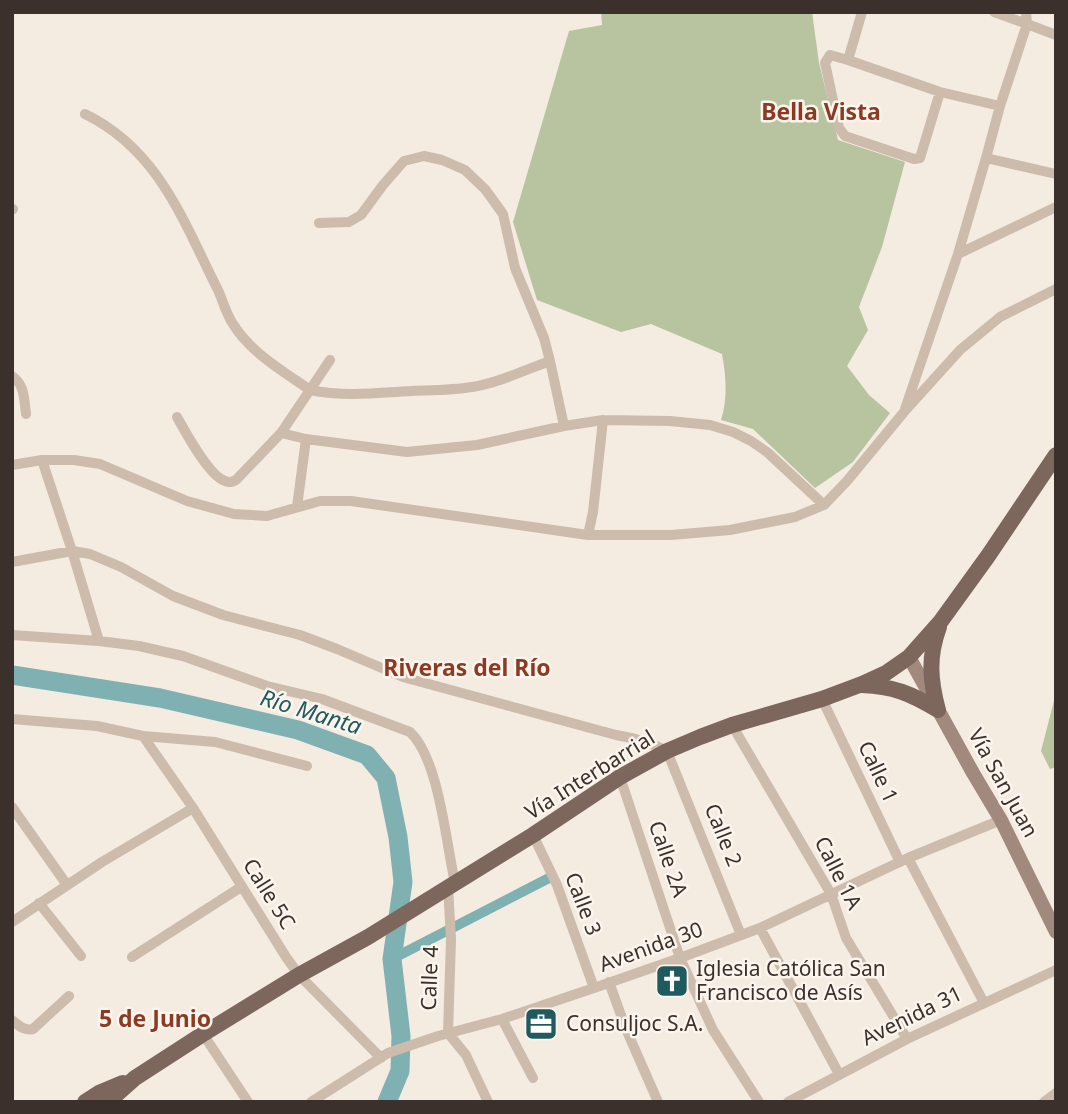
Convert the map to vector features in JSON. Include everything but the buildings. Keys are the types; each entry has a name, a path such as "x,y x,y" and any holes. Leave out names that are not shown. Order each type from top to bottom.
{"main road":[{"name":"Vía Interbarrial","path":"107,1102 135,1078 203,1034 299,975 368,937 533,835 620,777 667,751 732,725 822,699 886,673 909,657 941,621 1056,455"},
{"path":"938,710 930,673 933,648 941,621"},
{"path":"862,684 898,689 938,710"},
{"name":"Vía Interbarrial","path":"85,1102 135,1078"}],"street":[{"path":"848,60 862,12"},
{"path":"994,12 1056,35"},
{"path":"904,412 958,254 1000,106 1027,24 1026,12"},
{"path":"940,92 920,158 914,159 845,136 839,128 825,63 830,55 940,92 1000,106"},
{"path":"85,114 118,133 136,149 160,179 233,324 253,349 310,390 363,395 452,389 476,386 550,361"},
{"path":"318,223 349,222 361,215 383,184 404,161 424,156 466,170 485,189 503,214 515,268 544,338 564,426"},
{"path":"986,158 1056,174"},
{"path":"958,254 1056,207"},
{"path":"12,465 42,460 74,460 100,464 187,501 234,514 267,516 320,501 351,501 588,535 671,535 730,530 795,517 824,505 960,350 1000,317 1056,289"},
{"path":"177,417 200,457 223,481 236,480 281,433 330,360"},
{"path":"12,376 23,388 26,414"},
{"path":"281,433 306,439 407,452 477,445 603,420 670,421 710,425 733,432 767,452 824,505"},
{"path":"588,535 603,420"},
{"path":"296,507 306,439"},
{"path":"42,460 99,641"},
{"path":"12,562 72,551 90,554 121,567 173,596 223,615 300,635 403,677 616,735 636,738 667,751"},
{"name":"Calle 4","path":"12,635 99,641 139,646 183,656 267,686 322,699 410,732 428,762 438,798 448,887 451,934 443,1034 466,1055 488,1102"},
{"name":"Vía San Juan","path":"909,657 1001,820 1056,932"},
{"name":"Calle 1","path":"822,699 904,860 984,1003"},
{"path":"12,719 97,726 143,736 215,742 307,766"},
{"name":"Calle 1A","path":"732,725 831,894 846,938 907,1039"},
{"name":"Calle 5C","path":"143,736 193,808 299,975 385,1055"},
{"name":"Calle 2","path":"667,751 741,935"},
{"name":"Calle 2A","path":"620,777 680,958 713,1030 759,1102"},
{"path":"12,807 67,885"},
{"path":"12,922 39,902 193,808"},
{"name":"Avenida 30","path":"311,1102 385,1055 443,1034 594,988 760,928 904,860 1001,820"},
{"name":"Calle 3","path":"533,835 557,885 594,988"},
{"path":"132,957 241,887"},
{"path":"39,902 81,957"},
{"path":"760,928 839,1074"},
{"name":"Avenida 31","path":"788,1102 907,1039 1056,970"},
{"path":"610,982 626,1029 659,1102"},
{"path":"12,1020 21,1028 33,1028 69,996"},
{"path":"502,1018 533,1078"},
{"path":"203,1034 248,1102"},
{"path":"1044,1102 1056,1093"}],"green space":[{"path":"601,12 812,12 819,63 838,140 905,162 882,247 859,307 868,330 847,366 869,395 890,413 853,462 815,488 753,429 721,420 726,387 722,354 651,324 621,332 537,300 513,222 569,31 602,25"},
{"path":"1056,693 1056,767 1050,769 1041,751"}],"waterway":[{"name":"Río Manta","path":"12,675 160,698 298,730 367,755 386,778 398,837 403,882 392,959 401,1036 400,1071 387,1102"},
{"path":"392,959 549,878"}],"place":[{"name":"Iglesia Católica San Francisco de Asís","path":"672,981"},
{"name":"Consuljoc S.A.","path":"541,1024"}],"district":[{"name":"Bella Vista","path":"821,112"},
{"name":"Riveras del Río","path":"467,668"},
{"name":"5 de Junio","path":"155,1019"}]}
